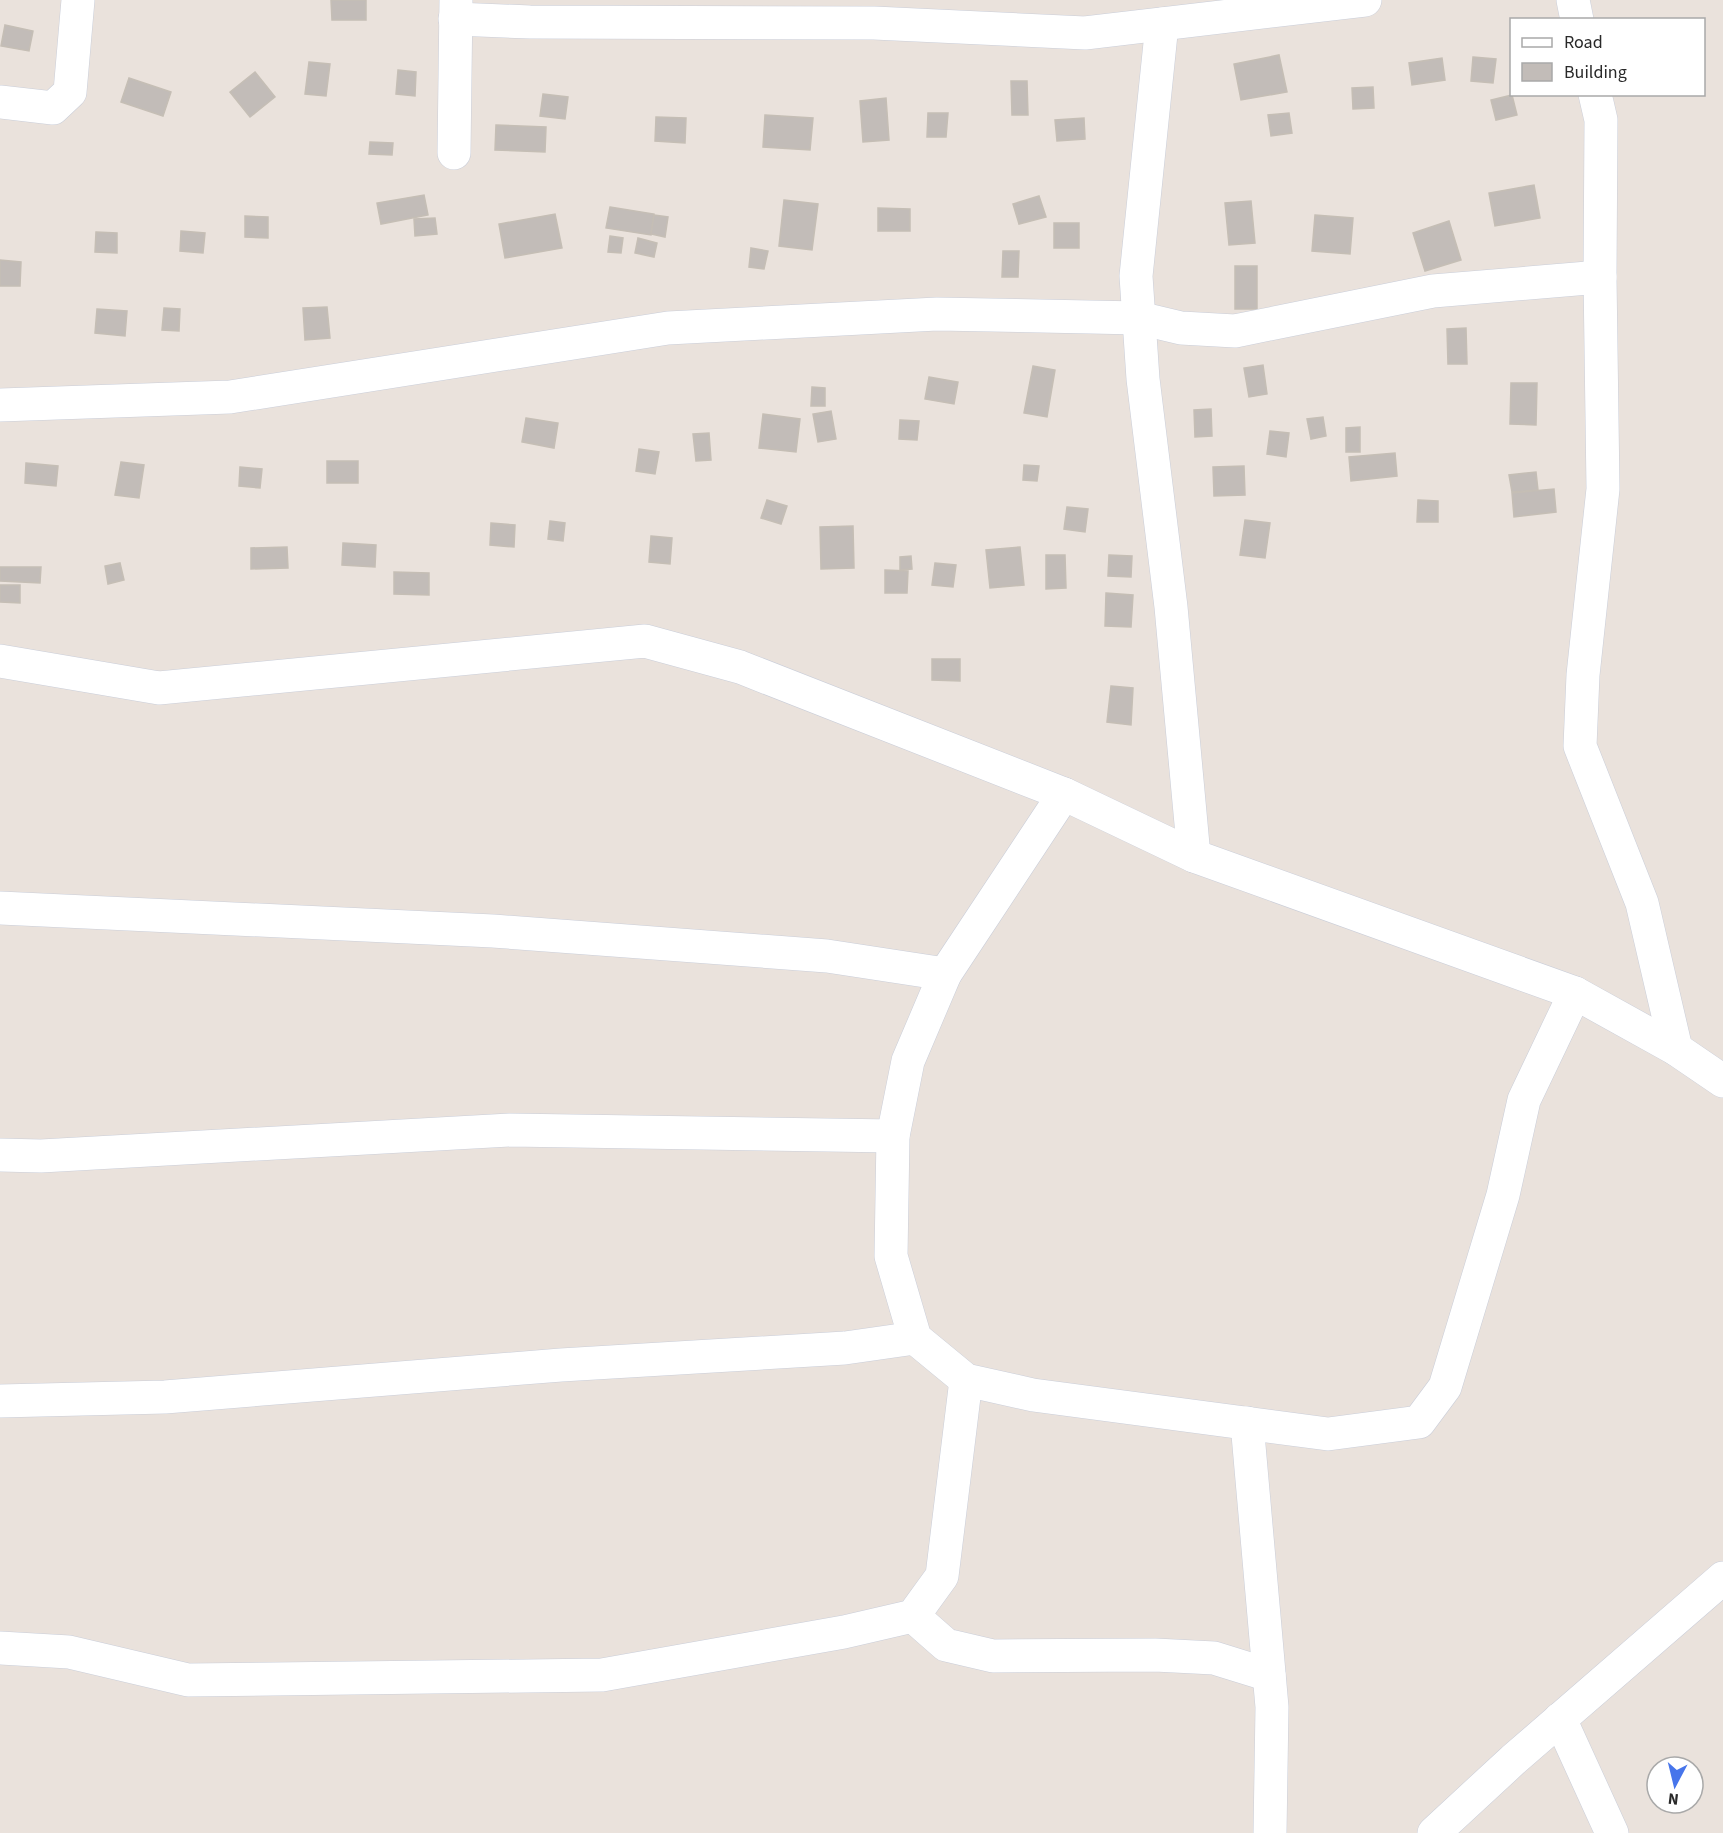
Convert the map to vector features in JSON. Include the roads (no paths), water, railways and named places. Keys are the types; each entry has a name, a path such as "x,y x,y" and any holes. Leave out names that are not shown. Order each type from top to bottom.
{"street":[{"path":"0,102 53,108 70,92 78,0"},
{"path":"454,153 456,9 530,22 874,23 1085,33 1365,0"},
{"path":"1573,0 1577,18"},
{"path":"1162,24 1136,276 1143,379 1171,607 1194,856"},
{"path":"1595,96 1601,120 1600,277 1603,489 1583,675 1580,746 1642,903 1676,1049"},
{"path":"0,405 230,397 668,328 938,314 1139,318 1181,328 1235,331 1433,291 1600,277"},
{"path":"0,661 159,688 645,642 740,667 1064,794 1194,856 1575,993 1676,1049 1723,1081"},
{"path":"1064,794 945,974 908,1061 893,1136 891,1256 915,1338 966,1380 1033,1395 1328,1434 1419,1422 1445,1387 1503,1195 1524,1100 1575,993"},
{"path":"0,908 494,931 827,956 945,974"},
{"path":"0,1155 40,1156 510,1130 893,1136"},
{"path":"0,1401 165,1397 561,1365 845,1348 915,1338"},
{"path":"0,1648 69,1652 188,1680 602,1675 844,1632 913,1616 942,1576 966,1380"},
{"path":"1247,1424 1272,1707 1270,1833"},
{"path":"1434,1833 1560,1719 1723,1578"},
{"path":"913,1616 946,1645 993,1656 1155,1655 1214,1658 1269,1675"},
{"path":"1560,1719 1612,1833"}]}
